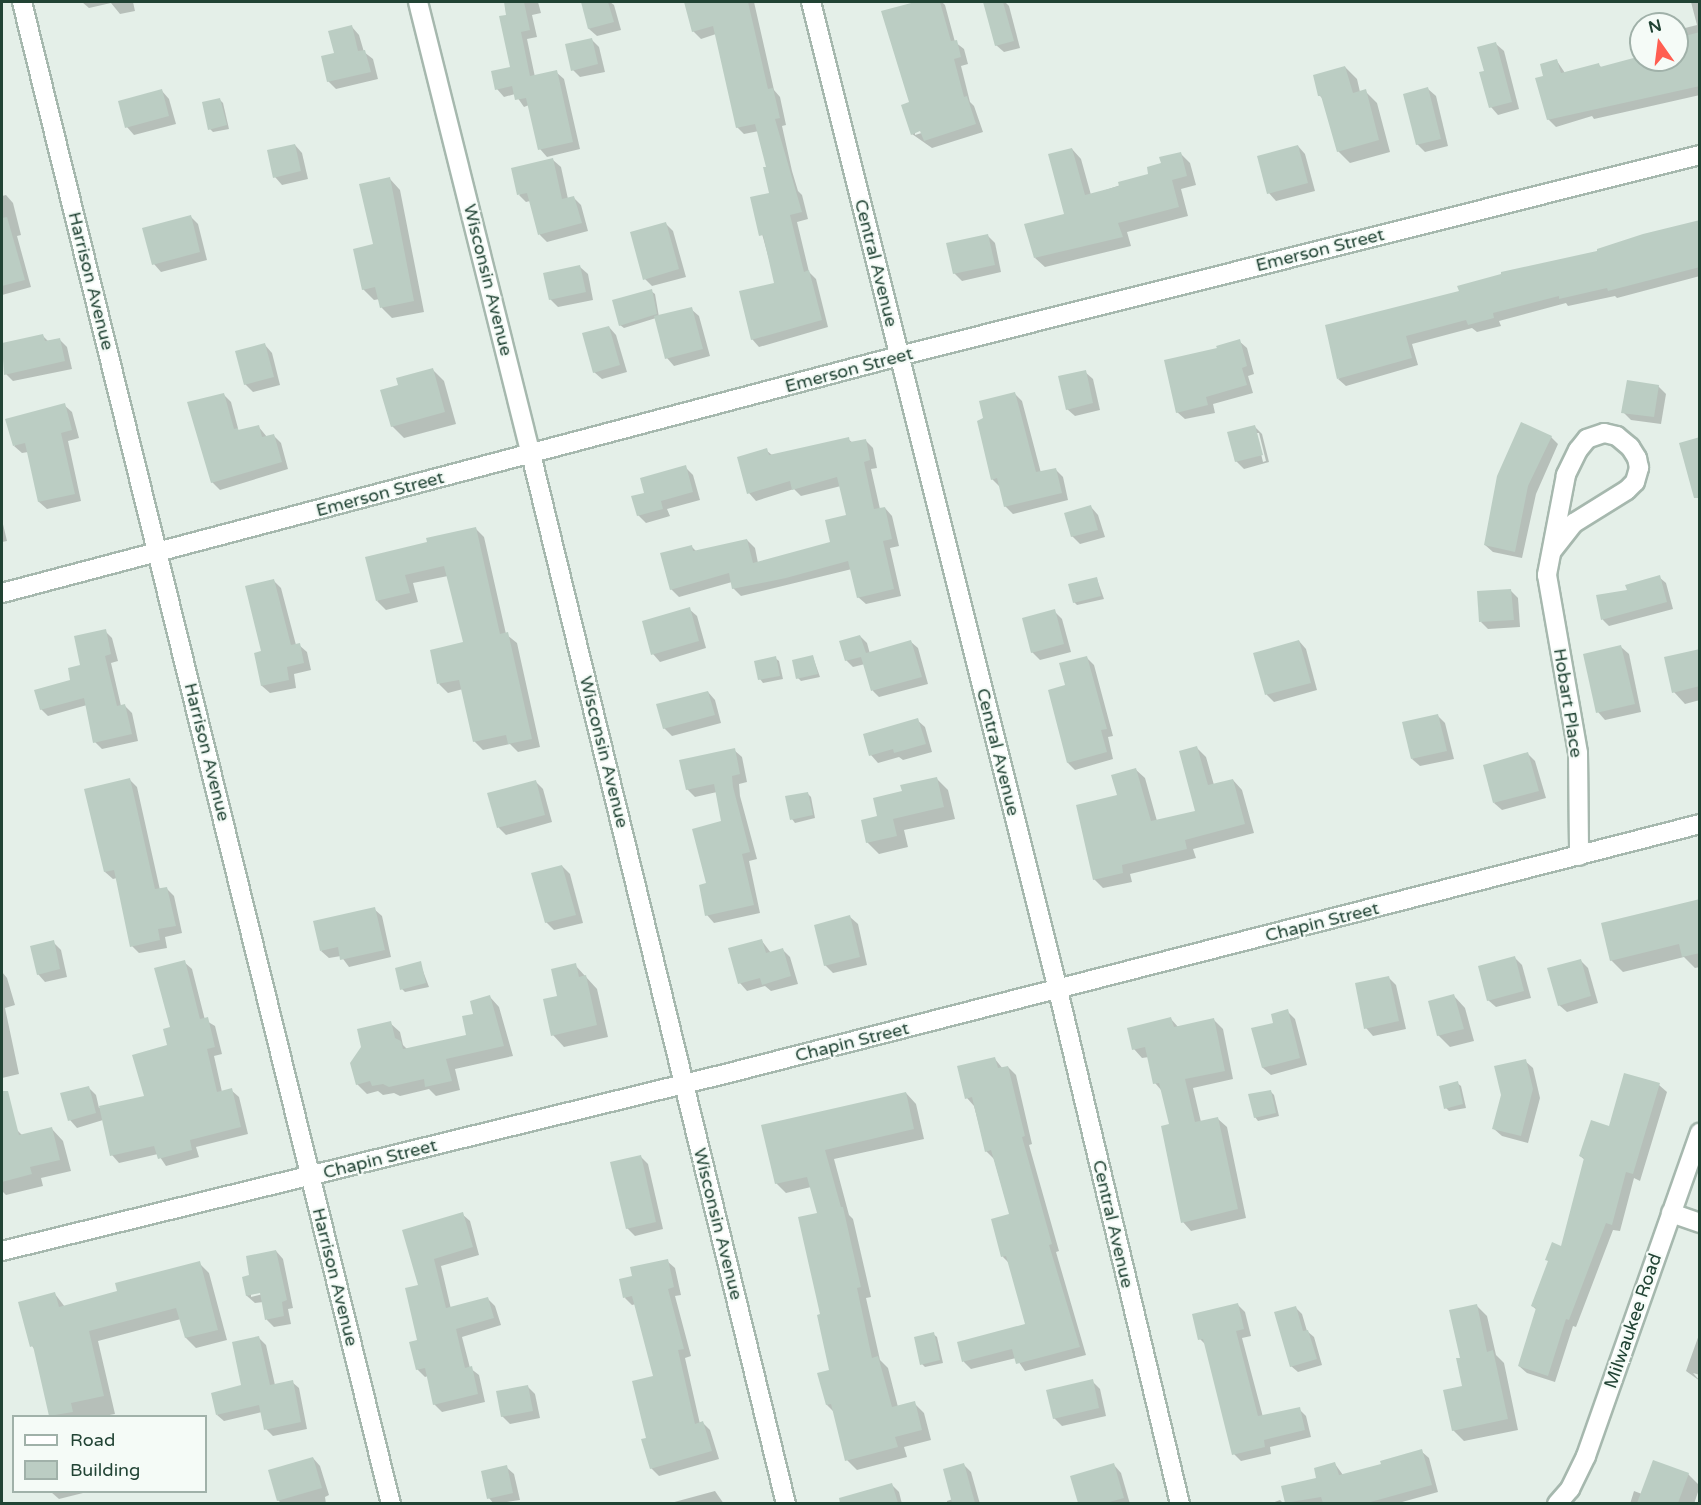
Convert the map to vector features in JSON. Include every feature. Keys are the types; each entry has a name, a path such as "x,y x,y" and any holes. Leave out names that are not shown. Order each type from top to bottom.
{"street":[{"name":"Harrison Avenue","path":"22,2 391,1503"},
{"name":"Wisconsin Avenue","path":"418,2 531,454 786,1503"},
{"name":"Central Avenue","path":"811,2 1058,990 1180,1503"},
{"name":"Emerson Street","path":"2,593 899,356 1700,155"},
{"name":"Hobart Place","path":"1552,551 1574,523 1627,490 1635,482 1639,468 1637,458 1630,447 1617,436 1604,433 1587,439 1578,450 1566,475 1547,575 1578,753 1580,856"},
{"name":"Chapin Street","path":"2,1251 685,1084 1700,825"},
{"name":"Milwaukee Road","path":"1557,1503 1570,1490 1586,1456 1700,1133"},
{"path":"1671,1213 1700,1223"}],"building":[{"path":"504,2 524,2 530,30 521,32 530,76 557,70 573,142 538,150 526,98 515,100 512,86 495,90 491,71 510,67 499,16 506,15"},
{"path":"581,2 608,2 614,22 588,29"},
{"path":"684,2 748,2 768,89 773,88 780,118 775,119 802,212 790,215 804,272 809,270 822,320 751,340 739,291 774,283 763,235 759,236 750,197 769,193 763,167 766,167 755,124 736,128 713,26 692,32"},
{"path":"915,2 940,2 951,41 957,40 961,57 954,59 964,97 967,96 976,124 924,141 920,131 911,135 901,105 909,102 881,11"},
{"path":"983,2 1003,2 1014,41 995,46"},
{"path":"352,25 358,51 365,50 371,72 327,82 321,56 334,53 328,31"},
{"path":"1700,32 1700,86 1547,120 1535,78 1543,76 1540,64 1557,59 1561,73 1599,63 1600,67 1629,59 1629,72 1689,72 1689,35"},
{"path":"592,38 598,64 571,71 565,44"},
{"path":"1496,42 1512,102 1489,108 1479,72 1484,71 1477,47"},
{"path":"1345,66 1353,93 1366,89 1379,140 1337,152 1313,75"},
{"path":"1428,87 1441,139 1416,145 1403,94"},
{"path":"162,89 169,116 125,128 118,101"},
{"path":"220,98 227,125 208,130 202,102"},
{"path":"295,144 301,171 273,178 267,150"},
{"path":"1298,145 1308,183 1267,194 1257,156"},
{"path":"1072,148 1085,195 1119,186 1118,182 1148,174 1147,167 1161,163 1159,157 1181,152 1187,176 1172,180 1179,207 1118,223 1123,237 1034,258 1024,224 1064,214 1048,154"},
{"path":"553,158 562,199 574,196 582,223 538,235 527,193 517,195 511,168"},
{"path":"390,177 414,301 380,308 375,287 362,290 353,249 373,244 359,184"},
{"path":"191,215 200,252 152,265 142,228"},
{"path":"7,217 25,280 2,286 2,218"},
{"path":"1700,220 1700,267 1608,291 1607,288 1559,299 1559,296 1493,313 1494,318 1468,325 1466,320 1406,336 1412,358 1337,379 1325,325 1459,291 1457,286 1501,274 1501,272 1597,251 1597,249 1643,234"},
{"path":"666,222 679,269 643,280 630,232"},
{"path":"988,234 995,265 953,274 946,243"},
{"path":"580,265 586,292 549,300 543,273"},
{"path":"652,289 657,314 619,326 612,300"},
{"path":"692,307 703,349 665,359 654,316"},
{"path":"609,326 620,365 593,373 582,333"},
{"path":"43,334 45,341 60,338 65,361 4,375 2,343"},
{"path":"1240,339 1247,366 1242,368 1247,385 1206,397 1208,405 1176,413 1164,360 1217,348 1216,346"},
{"path":"265,343 274,377 244,385 235,351"},
{"path":"433,368 445,412 391,427 380,390 398,385 396,378"},
{"path":"1086,370 1093,403 1066,410 1058,376"},
{"path":"1627,380 1659,385 1654,417 1621,413"},
{"path":"1015,392 1036,472 1056,468 1062,493 1004,507 997,478 991,480 977,421 983,418 979,401"},
{"path":"224,393 234,429 259,425 262,437 274,434 282,462 211,483 187,402"},
{"path":"65,403 72,430 61,433 75,494 38,502 25,443 13,446 5,419"},
{"path":"1521,422 1552,436 1528,486 1515,552 1484,545 1497,476"},
{"path":"1255,425 1263,455 1235,462 1227,432"},
{"path":"849,437 850,442 866,439 870,460 864,462 874,509 885,507 892,539 883,541 894,589 857,598 848,561 786,578 732,589 729,573 670,590 660,553 692,545 693,551 747,539 753,563 830,542 825,520 846,515 837,477 792,490 790,481 747,494 737,457 767,448 769,455"},
{"path":"1700,437 1700,498 1694,498 1679,443"},
{"path":"686,465 693,492 661,501 663,509 637,516 631,496 644,493 640,478"},
{"path":"1091,505 1098,530 1071,537 1064,513"},
{"path":"476,527 500,634 508,632 532,739 508,744 506,735 473,742 459,680 437,684 430,650 463,642 444,566 405,575 410,593 376,601 365,557 427,542 426,538"},
{"path":"1660,575 1667,602 1601,620 1596,595 1627,590 1625,585"},
{"path":"1097,577 1101,596 1073,603 1068,584"},
{"path":"274,579 291,645 300,643 304,663 287,667 289,680 261,686 254,653 261,651 245,586"},
{"path":"1511,589 1514,620 1479,622 1477,591"},
{"path":"690,607 699,641 651,655 642,621"},
{"path":"1055,609 1064,644 1031,653 1022,618"},
{"path":"106,629 111,654 105,656 117,706 125,704 132,734 93,743 84,698 40,710 34,690 70,680 68,668 80,665 74,636"},
{"path":"860,635 866,653 911,640 922,677 871,691 861,657 845,661 839,641"},
{"path":"1299,640 1311,683 1265,695 1253,653"},
{"path":"1621,645 1635,704 1596,713 1583,654"},
{"path":"1700,649 1700,686 1672,693 1664,657"},
{"path":"813,655 818,674 796,679 792,660"},
{"path":"776,656 780,676 758,680 754,661"},
{"path":"1087,656 1107,729 1101,730 1107,752 1067,763 1048,690 1065,685 1059,663"},
{"path":"708,691 715,715 663,729 656,704"},
{"path":"1438,714 1447,751 1411,759 1402,722"},
{"path":"918,718 926,744 894,753 893,749 869,756 863,734"},
{"path":"1197,746 1208,785 1233,779 1245,824 1185,840 1187,849 1122,865 1123,873 1093,880 1076,805 1117,795 1111,775 1136,768 1151,821 1195,811 1179,751"},
{"path":"735,748 740,774 732,776 733,787 750,852 742,854 754,905 705,916 699,885 706,883 692,829 721,821 714,784 686,790 679,760"},
{"path":"1528,752 1539,791 1493,803 1483,765"},
{"path":"937,777 944,807 893,819 897,836 866,843 861,820 877,816 873,798 902,791 900,785"},
{"path":"130,778 155,889 167,887 176,926 158,929 160,940 130,947 114,870 104,872 84,789"},
{"path":"536,780 545,815 497,828 487,793"},
{"path":"808,792 813,815 790,820 785,796"},
{"path":"562,865 576,915 545,923 531,873"},
{"path":"1700,899 1700,953 1682,957 1679,944 1610,961 1601,923"},
{"path":"375,907 385,950 340,960 338,947 320,951 313,921"},
{"path":"850,915 860,957 824,966 814,925"},
{"path":"762,939 766,953 783,948 791,976 762,985 760,978 738,984 728,948"},
{"path":"54,940 60,969 37,975 30,946"},
{"path":"1515,956 1524,991 1487,1001 1478,966"},
{"path":"1581,959 1591,996 1558,1006 1547,968"},
{"path":"185,960 200,1019 208,1017 215,1047 207,1049 217,1092 232,1088 241,1127 190,1140 192,1150 158,1159 154,1146 110,1156 99,1106 144,1096 132,1055 167,1045 163,1029 170,1027 154,968"},
{"path":"421,961 426,983 400,990 395,968"},
{"path":"576,963 579,977 586,975 597,1025 551,1036 543,999 557,996 551,969"},
{"path":"1389,976 1399,1021 1364,1029 1355,983"},
{"path":"1454,994 1464,1029 1437,1036 1428,1001"},
{"path":"490,995 504,1046 446,1059 452,1081 425,1087 424,1079 389,1087 383,1084 372,1086 370,1081 356,1085 350,1063 361,1047 357,1029 391,1021 395,1038 401,1041 403,1049 466,1035 462,1016 473,1014 470,1001"},
{"path":"1288,1009 1300,1058 1262,1068 1251,1028 1273,1023 1271,1014"},
{"path":"1171,1017 1174,1027 1214,1018 1225,1071 1185,1079 1195,1122 1218,1117 1238,1209 1181,1223 1161,1126 1169,1124 1159,1083 1153,1084 1145,1047 1132,1050 1127,1028"},
{"path":"995,1057 998,1068 1008,1066 1025,1136 1022,1137 1052,1244 1049,1245 1080,1347 1016,1364 1012,1349 962,1362 957,1342 1025,1324 1006,1256 1001,1257 991,1219 1009,1214 991,1150 985,1152 972,1097 965,1099 957,1066"},
{"path":"1526,1059 1533,1089 1521,1136 1492,1129 1501,1095 1494,1066"},
{"path":"1624,1073 1660,1083 1633,1174 1626,1172 1612,1225 1606,1223 1569,1320 1566,1319 1548,1376 1518,1366 1536,1308 1531,1306 1548,1261 1545,1260 1552,1242 1561,1246 1584,1158 1579,1156 1591,1120 1609,1126"},
{"path":"1458,1081 1463,1104 1444,1109 1439,1086"},
{"path":"89,1086 96,1113 68,1121 60,1093"},
{"path":"1271,1090 1276,1113 1254,1118 1248,1094"},
{"path":"2,1091 8,1091 19,1135 52,1127 60,1160 30,1167 32,1174 2,1182"},
{"path":"906,1092 914,1129 825,1150 841,1207 843,1207 861,1287 857,1288 872,1358 878,1356 892,1407 915,1401 922,1430 895,1437 898,1447 845,1461 831,1404 826,1405 817,1373 829,1370 817,1315 820,1314 798,1217 817,1213 807,1177 775,1184 761,1125"},
{"path":"641,1155 656,1222 626,1229 610,1162"},
{"path":"463,1212 473,1247 434,1259 446,1308 488,1297 494,1318 456,1329 465,1368 472,1366 478,1394 433,1405 425,1368 416,1370 409,1342 417,1340 405,1288 418,1285 402,1230"},
{"path":"276,1250 287,1300 282,1302 284,1316 265,1320 260,1293 246,1296 242,1277 249,1275 246,1256"},
{"path":"668,1259 674,1287 668,1289 684,1349 678,1350 695,1424 703,1421 712,1451 650,1469 641,1439 646,1438 632,1381 653,1376 632,1296 623,1298 619,1279 632,1276 630,1267"},
{"path":"200,1261 218,1330 185,1338 176,1308 89,1331 104,1396 71,1403 73,1412 49,1415 33,1346 30,1347 18,1302 55,1292 59,1307 117,1291 115,1283"},
{"path":"1238,1303 1244,1329 1236,1331 1258,1416 1300,1407 1305,1430 1264,1440 1265,1447 1232,1455 1203,1339 1198,1340 1192,1314"},
{"path":"1477,1304 1487,1352 1493,1350 1508,1419 1452,1431 1443,1390 1462,1386 1456,1358 1460,1358 1449,1310"},
{"path":"1296,1306 1303,1331 1308,1330 1317,1359 1290,1367 1274,1312"},
{"path":"934,1332 940,1360 920,1365 914,1337"},
{"path":"259,1336 270,1385 293,1380 301,1422 264,1430 259,1405 216,1415 211,1393 241,1385 232,1342"},
{"path":"1093,1379 1099,1408 1053,1419 1046,1390"},
{"path":"528,1385 533,1411 501,1417 496,1391"},
{"path":"1422,1449 1432,1485 1367,1503 1323,1503 1321,1497 1285,1503 1281,1486 1316,1478 1314,1468 1335,1462 1339,1475 1381,1464 1380,1461"},
{"path":"313,1457 322,1488 277,1501 268,1470"},
{"path":"1653,1460 1689,1473 1678,1503 1637,1503"},
{"path":"964,1463 975,1503 952,1503 943,1469"},
{"path":"1114,1463 1124,1498 1106,1503 1078,1503 1070,1476"},
{"path":"507,1465 513,1493 487,1499 481,1471"},
{"path":"892,1483 898,1503 840,1503 839,1498"}]}
